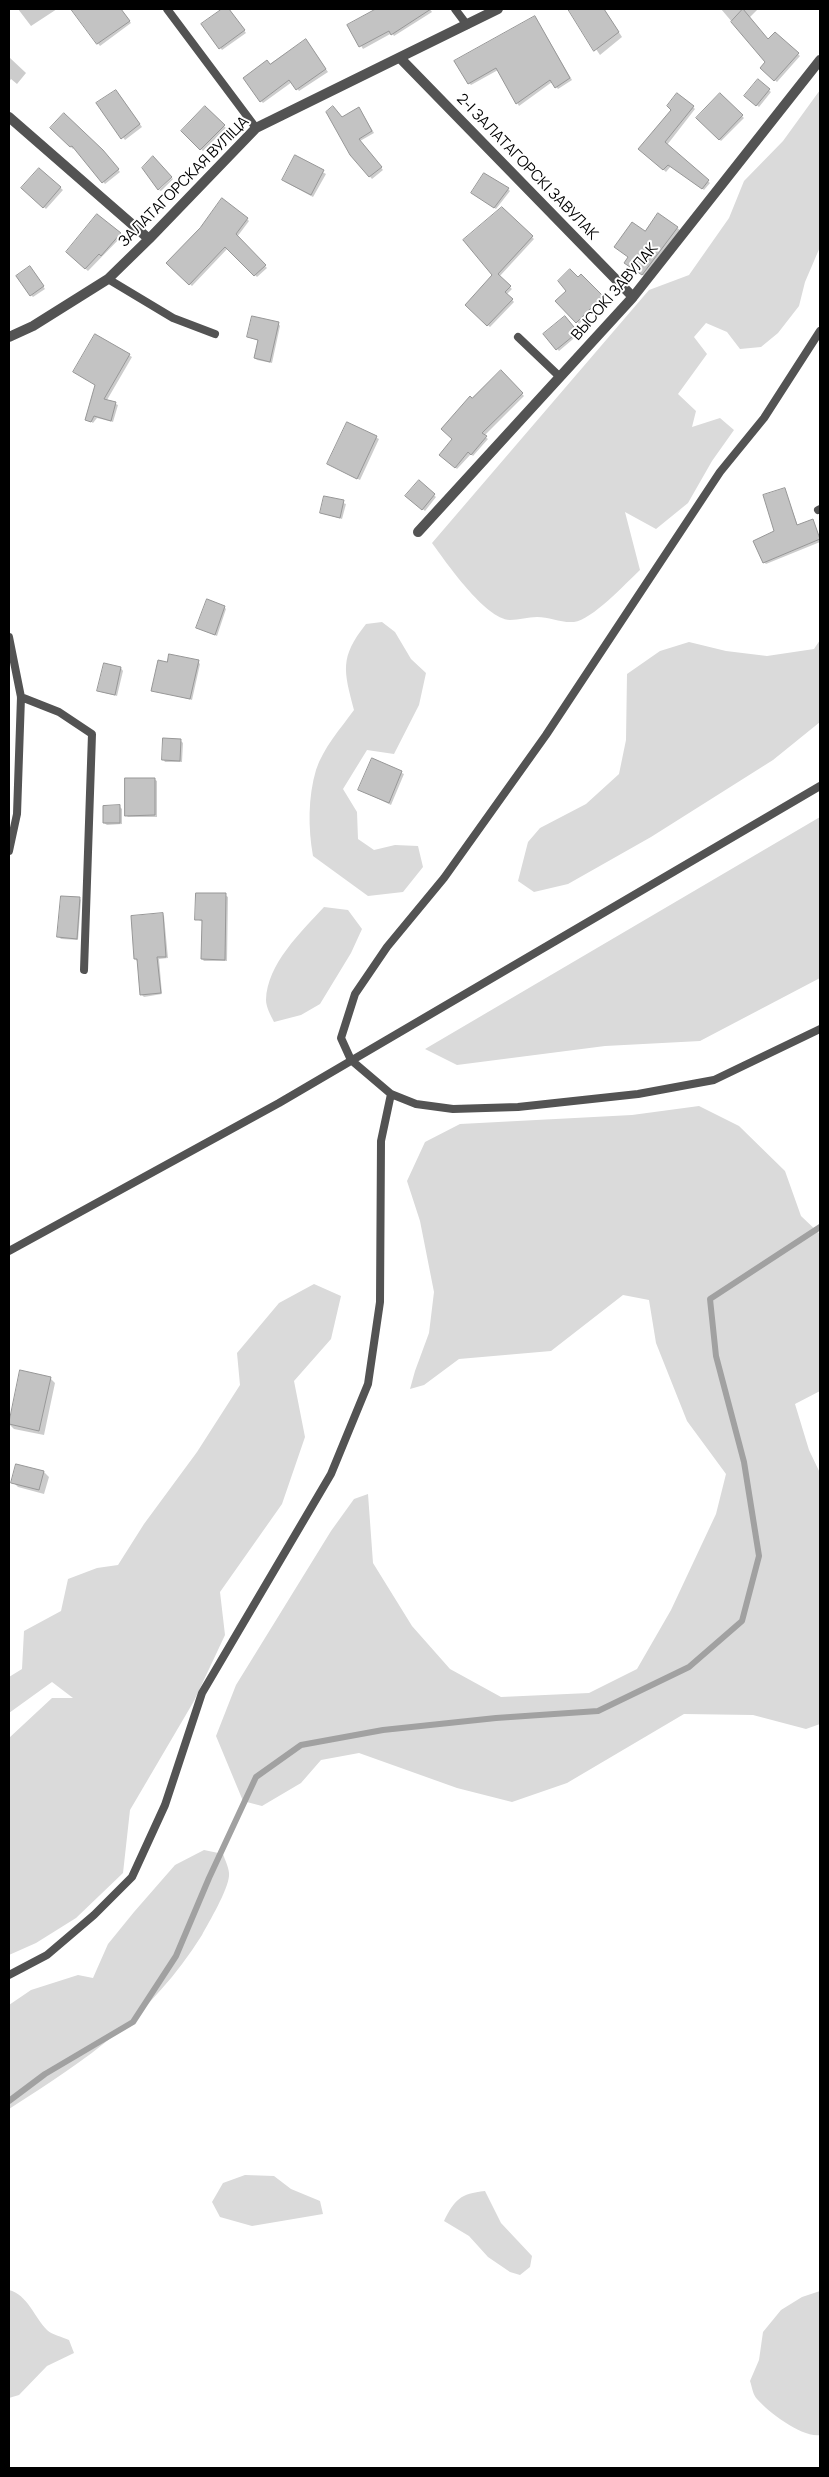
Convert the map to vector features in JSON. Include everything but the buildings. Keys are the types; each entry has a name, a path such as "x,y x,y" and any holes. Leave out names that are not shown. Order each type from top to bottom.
{"street":[{"name":"ЗАЛАТАГОРСКАЯ ВУЛІЦА","path":"9,337 33,326 108,279 256,128 498,9"},
{"name":"2-І ЗАЛАТАГОРСКІ ЗАВУЛАК","path":"400,58 634,297"},
{"name":"ВЫСОКІ ЗАВУЛАК","path":"418,532 634,297 820,60"},
{"path":"9,117 149,239"}],"lane":[{"path":"167,9 256,128"},
{"path":"455,9 467,25"},
{"path":"108,279 173,318 215,334"},
{"path":"820,331 764,418 720,472 546,735 444,878 387,947 355,994 341,1038 351,1060 391,1094 416,1104 453,1109 518,1107 638,1094 714,1080 820,1029"},
{"path":"518,337 560,376"},
{"path":"9,637 20,697 17,814 9,851"},
{"path":"20,697 59,712 92,734 84,970"},
{"path":"9,1251 279,1103 820,786"},
{"path":"9,1975 48,1955 94,1915 132,1877 166,1805 202,1693 331,1474 368,1384 380,1302 381,1141 391,1094"}],"shaded area":[{"path":"820,90 820,247 805,282 799,306 778,333 761,347 740,349 727,332 706,323 694,337 707,354 678,394 696,411 692,427 720,418 734,430 712,461 688,503 656,529 625,512 640,570 599,608 590,615 574,622 564,622 542,617 510,620 500,617 478,600 432,543 649,290 689,275 729,218 744,181 783,141"},
{"path":"382,622 395,632 411,659 426,673 419,705 394,754 367,750 343,789 357,812 358,839 374,850 395,845 418,846 423,867 403,892 368,896 313,856 310,835 311,791 316,770 323,754 354,710 346,675 346,665 351,646 366,624"},
{"path":"820,640 820,722 773,760 651,837 568,884 534,892 518,881 528,842 540,828 586,804 619,774 626,740 627,674 660,651 689,642 726,651 767,656 814,649"},
{"path":"820,817 820,978 700,1041 605,1046 457,1065 425,1049"},
{"path":"324,907 348,910 362,929 351,953 320,1004 301,1015 274,1022 266,1000 272,974 287,949"},
{"path":"699,1106 739,1126 785,1171 801,1216 820,1234 820,1391 795,1404 809,1450 820,1473 820,1724 806,1729 753,1715 684,1714 567,1783 512,1802 457,1788 359,1753 321,1760 301,1783 262,1806 243,1801 216,1736 236,1685 331,1531 354,1499 368,1494 373,1563 412,1626 450,1669 501,1697 589,1693 637,1669 671,1610 716,1514 726,1474 687,1421 656,1343 649,1300 623,1295 551,1351 459,1359 424,1385 410,1389 429,1333 434,1292 420,1221 407,1181 425,1142 460,1124 632,1115"},
{"path":"314,1284 341,1296 331,1339 294,1381 305,1437 282,1504 220,1592 225,1635 194,1701 130,1810 123,1873 76,1918 36,1943 9,1955 9,1738 52,1698 73,1698 52,1682 9,1713 9,1677 22,1669 24,1631 61,1611 68,1579 97,1568 118,1565 144,1524 197,1452 240,1385 237,1353 279,1303"},
{"path":"204,1850 223,1854 228,1868 228,1882 202,1935 182,1964 161,1990 116,2034 66,2072 9,2109 9,2005 31,1990 78,1975 93,1978 108,1944 134,1912 175,1865"},
{"path":"245,2175 274,2176 291,2189 320,2201 323,2214 252,2226 220,2217 212,2202 223,2183"},
{"path":"485,2191 501,2223 532,2256 530,2267 520,2275 510,2272 488,2257 469,2236 444,2221 459,2199 470,2194"},
{"path":"9,2290 15,2292 26,2301 49,2332 69,2340 74,2353 47,2366 19,2395 9,2398"},
{"path":"820,2291 820,2435 813,2435 796,2429 762,2405 754,2393 750,2381 759,2360 763,2332 781,2310 802,2297"}],"waterway":[{"path":"9,2101 45,2074 133,2022 176,1956 209,1878 256,1777 301,1745 383,1730 496,1718 598,1711 689,1667 742,1621 759,1556 744,1462 716,1356 710,1299 820,1227"}]}
